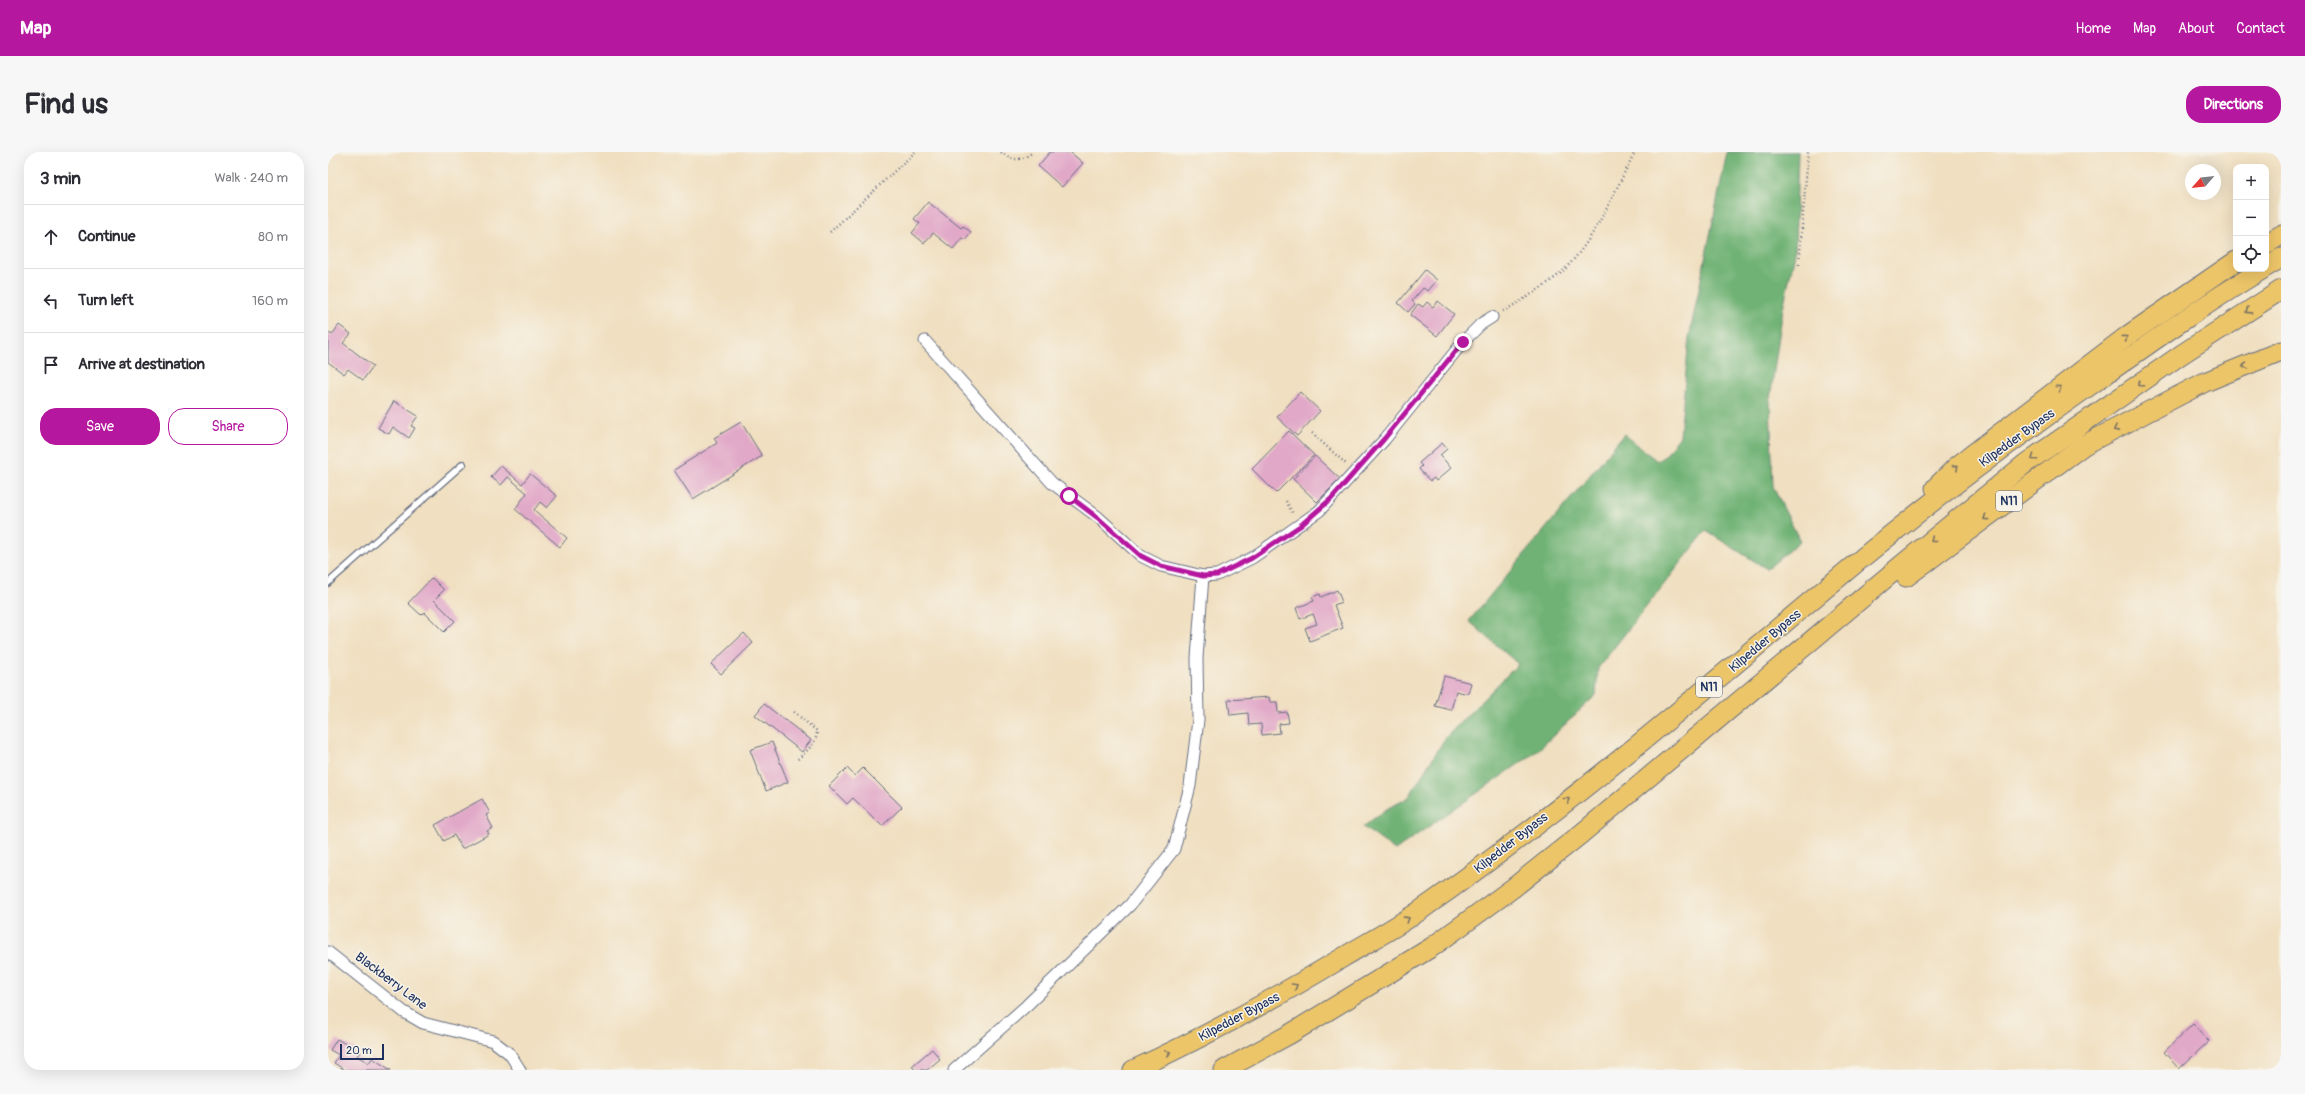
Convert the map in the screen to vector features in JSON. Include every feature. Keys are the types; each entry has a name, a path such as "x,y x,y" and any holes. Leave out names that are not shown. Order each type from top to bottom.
{"highway":[{"path":"2269,242 2281,235"},
{"path":"2269,265 2281,258"},
{"name":"N11","path":"1868,553 1957,466 2127,336 2233,264"},
{"name":"Kilpedder Bypass","path":"1133,1070 1230,1022 1291,988 1422,909 1486,863 1723,676 1868,553 2009,444 2210,300 2258,272"},
{"name":"Kilpedder Bypass","path":"1224,1070 1290,1034 1432,947 1513,888 1581,834 2026,463 2182,354 2281,290"},
{"name":"N11","path":"1758,686 2084,446 2205,382 2281,351"}],"street":[{"path":"925,341 1052,483 1098,518 1141,556 1161,566 1203,576 1217,575 1252,558 1300,526 1331,499 1356,472 1463,342 1481,324 1492,317"},
{"path":"954,1070 1026,1006 1130,905 1174,849 1190,786 1198,720 1197,658 1203,576"},
{"name":"Blackberry Lane","path":"328,952 404,1012 423,1023 493,1041 510,1054 520,1070"}],"lane":[{"path":"328,583 463,464"}],"path":[{"path":"830,232 915,152"},
{"path":"1001,152 1013,159 1020,160 1033,152"},
{"path":"1492,317 1506,310 1563,271 1591,235 1635,152"},
{"path":"1799,265 1808,152"},
{"path":"1312,433 1356,472"},
{"path":"794,712 817,731 817,738 814,743 797,760"}],"green space":[{"path":"1727,152 1798,152 1795,253 1783,308 1770,399 1773,487 1800,541 1767,569 1706,531 1598,668 1596,695 1536,752 1395,850 1363,827 1385,810 1408,798 1446,737 1518,664 1469,621 1624,434 1657,461 1665,456 1680,436 1689,338"}],"building":[{"path":"1050,152 1070,152 1083,163 1062,187 1038,166"},
{"path":"928,202 961,228 963,226 971,232 965,240 962,238 953,249 933,233 924,243 912,233 920,223 914,219"},
{"path":"1425,270 1437,280 1428,291 1423,288 1412,301 1415,304 1408,312 1398,303"},
{"path":"1438,301 1454,314 1437,336 1410,315 1418,304 1423,307 1427,302 1433,307"},
{"path":"339,325 351,334 343,343 373,366 363,380 348,369 344,374 328,362 328,332 332,335"},
{"path":"1300,392 1320,411 1297,436 1277,417"},
{"path":"394,401 418,416 411,426 415,428 409,438 393,427 389,434 378,428"},
{"path":"741,422 762,456 693,499 674,470 717,443 714,438"},
{"path":"1289,431 1314,455 1276,493 1252,469"},
{"path":"1442,443 1447,449 1440,455 1451,468 1436,481 1434,478 1430,481 1419,469 1422,466 1419,463"},
{"path":"1315,456 1340,479 1317,502 1293,479"},
{"path":"501,466 522,484 530,474 557,496 547,508 540,502 534,510 567,538 560,547 515,509 527,493 508,477 501,485 491,477"},
{"path":"432,578 444,590 434,600 455,621 444,632 424,612 421,615 408,603"},
{"path":"1337,590 1342,602 1334,605 1343,628 1310,641 1305,628 1317,624 1313,614 1300,619 1296,608 1314,601 1312,597 1320,594 1321,597"},
{"path":"744,633 753,643 721,674 711,664"},
{"path":"1444,676 1471,683 1468,694 1456,691 1451,710 1435,706"},
{"path":"1269,697 1270,702 1277,702 1278,713 1287,712 1289,723 1279,724 1280,733 1262,735 1261,724 1249,725 1248,713 1230,715 1228,700"},
{"path":"764,704 811,740 802,752 755,715"},
{"path":"772,742 788,782 766,791 750,750"},
{"path":"847,768 855,776 863,768 902,807 882,826 853,798 847,804 829,786"},
{"path":"482,799 490,813 486,815 493,828 487,831 489,834 462,849 454,835 444,841 435,825"},
{"path":"2193,1024 2209,1041 2179,1069 2164,1052"},
{"path":"337,1039 360,1052 357,1056 369,1063 372,1058 391,1070 345,1070 334,1063 339,1055 330,1050"},
{"path":"932,1049 940,1059 927,1070 915,1070 912,1066"}],"route":[{"path":"1069,496 1098,518 1141,556 1161,566 1203,576 1217,575 1252,558 1300,526 1319,511 1348,481 1384,439 1441,371 1463,342"}]}
